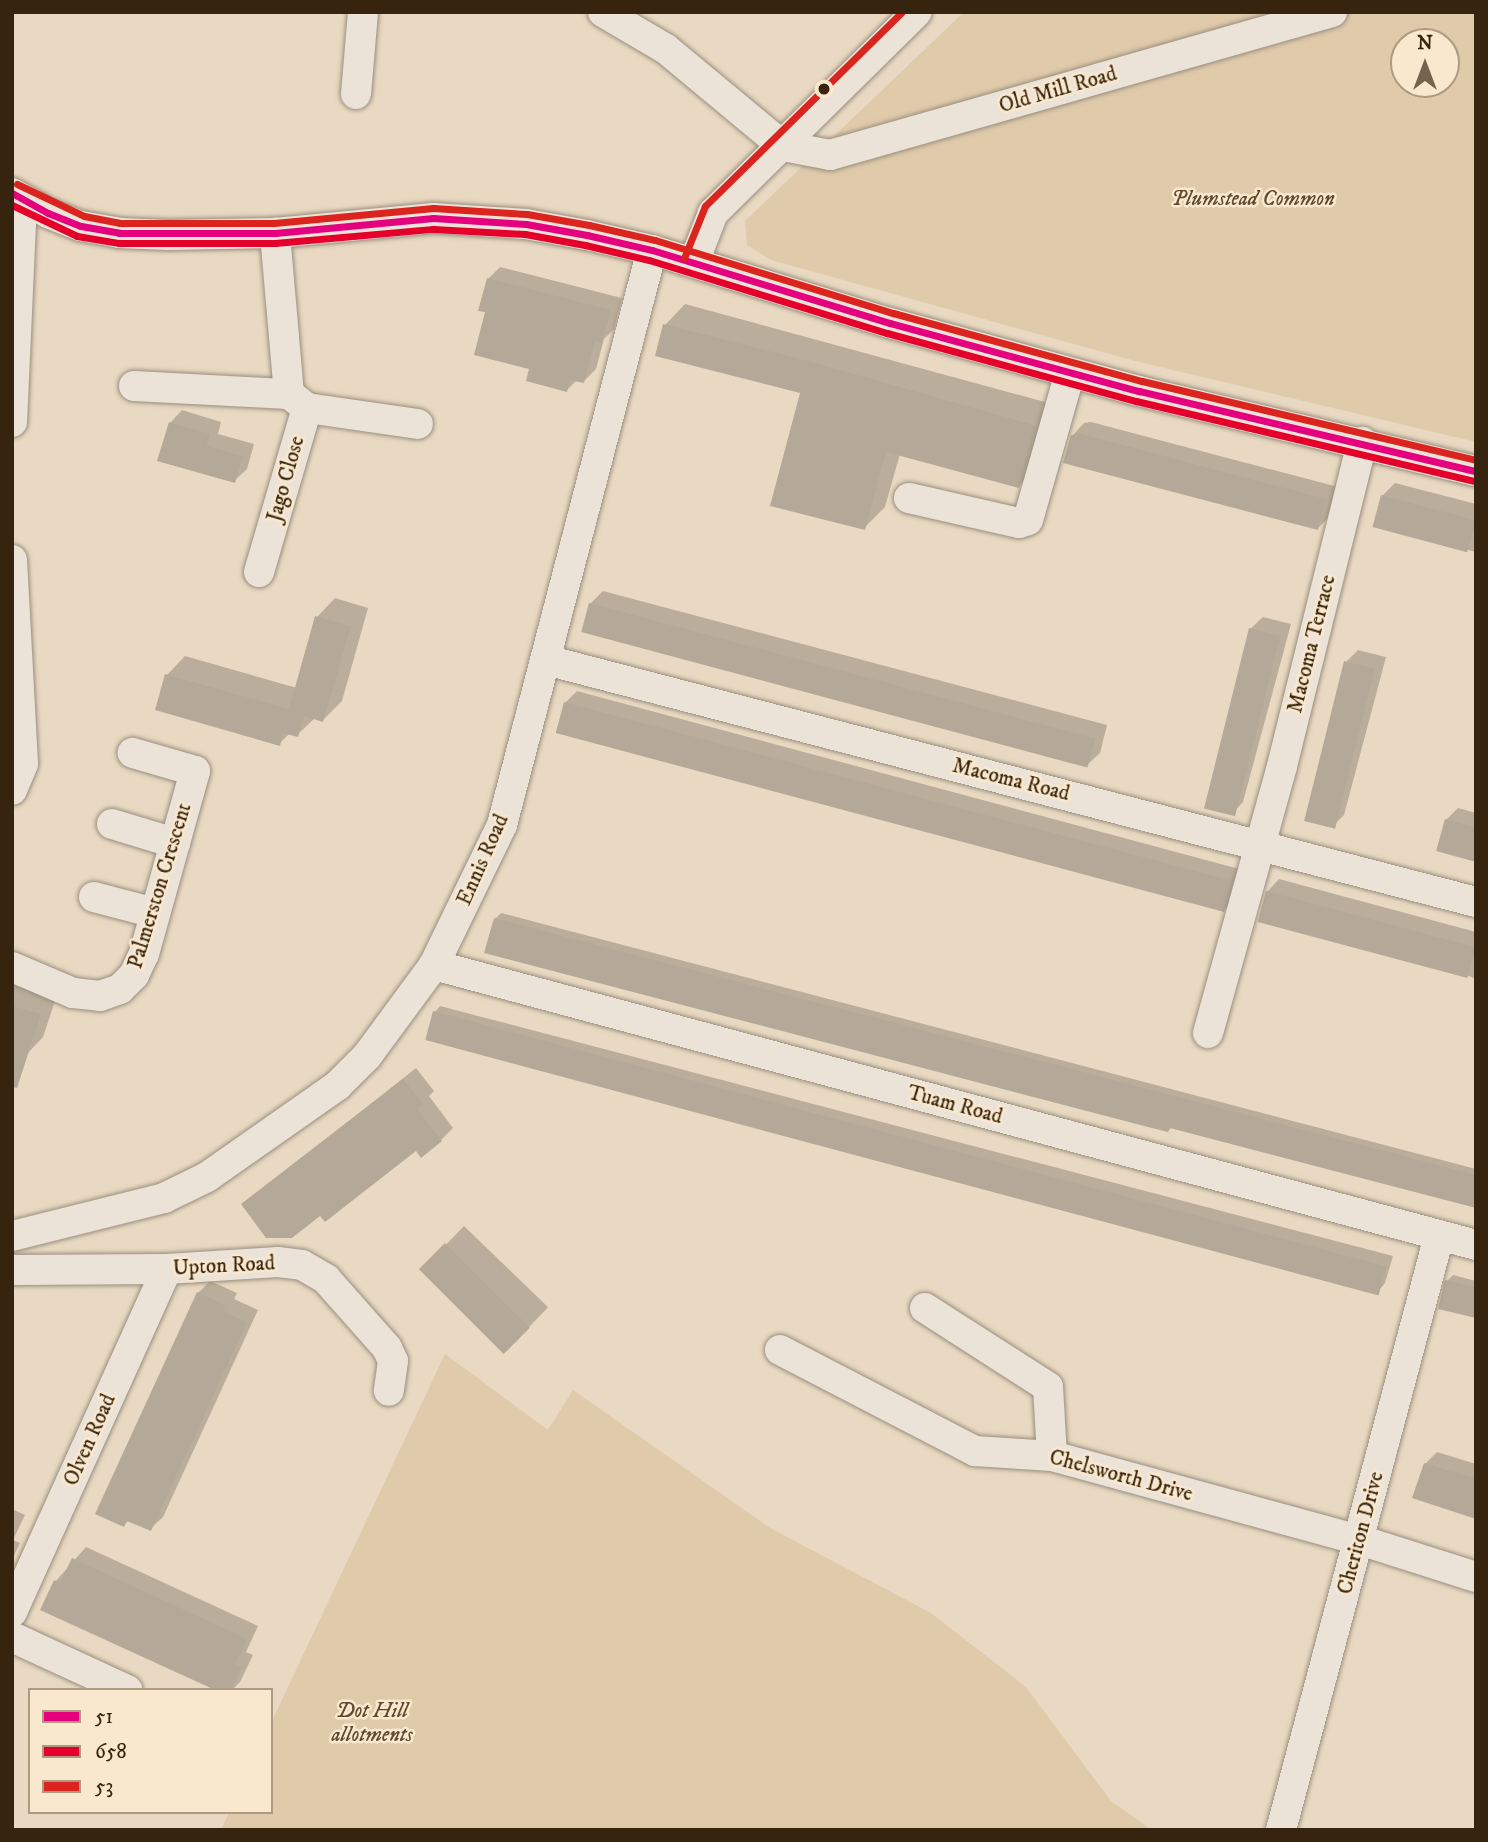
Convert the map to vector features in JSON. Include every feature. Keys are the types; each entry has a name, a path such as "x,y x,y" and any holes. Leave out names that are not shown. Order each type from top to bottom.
{"street":[{"path":"356,93 363,12"},
{"path":"603,12 666,49 783,146"},
{"path":"694,262 713,213 917,12"},
{"name":"Old Mill Road","path":"783,146 830,155 1332,12"},
{"path":"12,422 17,196 80,226 119,233 168,236 275,233 433,218 474,218 526,223 652,250 890,323 1070,373 1476,471"},
{"name":"Jago Close","path":"259,572 298,401 275,233"},
{"name":"Ennis Road","path":"12,1236 164,1198 207,1177 337,1086 368,1056 434,965 502,825 652,250"},
{"path":"909,498 1019,523 1028,520 1070,373"},
{"path":"134,386 298,401 418,424"},
{"name":"Macoma Terrace","path":"1208,1033 1260,845 1363,442"},
{"path":"12,560 23,764 12,790"},
{"name":"Macoma Road","path":"546,660 1476,902"},
{"name":"Palmerston Crescent","path":"12,967 73,993 100,996 120,989 134,975 155,913 195,771 133,753"},
{"path":"112,824 175,843"},
{"path":"94,897 155,913"},
{"name":"Tuam Road","path":"434,965 1476,1245"},
{"name":"Cheriton Drive","path":"1281,1830 1439,1236"},
{"name":"Upton Road","path":"12,1270 167,1269 278,1262 302,1265 326,1279 387,1348 393,1361 389,1391"},
{"name":"Olven Road","path":"12,1612 167,1269"},
{"path":"925,1308 1048,1387 1052,1456"},
{"name":"Chelsworth Drive","path":"780,1350 975,1451 1052,1456 1360,1540 1476,1577"},
{"path":"12,1637 123,1688"}],"green space":[{"name":"Plumstead Common","path":"964,12 1476,12 1476,442 1135,361 771,260 747,245 745,221"},
{"name":"Dot Hill allotments","path":"445,1354 548,1430 573,1390 770,1528 931,1613 1026,1687 1111,1801 1152,1830 221,1830 228,1814 273,1814 273,1719"}],"building":[{"path":"487,278 611,310 602,343 595,341 584,383 570,380 567,392 526,381 529,369 474,355 485,312 478,311"},
{"path":"663,324 808,361 1037,426 1019,488 886,452 865,530 770,506 800,393 655,356"},
{"path":"169,422 210,434 207,446 243,456 235,483 157,461"},
{"path":"1078,433 1326,499 1318,530 1063,463 1071,435 1077,436"},
{"path":"1381,495 1476,520 1467,552 1372,527"},
{"path":"589,603 1095,739 1087,768 581,632"},
{"path":"315,616 351,626 323,722 304,716 298,737 283,733 280,746 155,710 165,674 289,709"},
{"path":"1249,628 1280,636 1235,816 1204,808"},
{"path":"1344,661 1375,669 1335,829 1304,821"},
{"path":"564,702 1232,881 1224,912 556,733"},
{"path":"1445,819 1476,828 1476,862 1436,851"},
{"path":"1266,891 1476,947 1467,978 1258,922"},
{"path":"494,918 1476,1175 1476,1208 1170,1128 1168,1132 1148,1127 484,953"},
{"path":"12,1006 41,1014 17,1088 12,1087"},
{"path":"433,1011 1386,1266 1379,1295 425,1040"},
{"path":"403,1079 423,1104 417,1109 442,1141 421,1158 416,1151 325,1222 320,1216 292,1238 266,1238 241,1204"},
{"path":"445,1243 530,1328 504,1354 419,1269"},
{"path":"1445,1280 1476,1287 1476,1318 1438,1309"},
{"path":"197,1292 226,1306 223,1311 247,1322 151,1531 127,1521 124,1527 95,1514"},
{"path":"1424,1463 1476,1479 1476,1519 1412,1498"},
{"path":"72,1558 247,1639 235,1664 242,1667 232,1688 211,1688 40,1610 54,1580 60,1583"}],"transit line":[{"name":"53","path":"684,258 705,206 902,12"},
{"name":"53","path":"17,184 84,216 120,223 274,223 433,208 527,214 589,225 655,240 893,313 1142,381 1476,460"},
{"name":"51","path":"12,193 48,213 81,226 119,233 275,233 433,218 526,224 587,235 652,250 890,323 1139,391 1476,471"},
{"name":"658","path":"12,205 77,236 119,243 275,243 433,229 525,234 585,245 649,260 887,333 1136,401 1474,481"}]}
